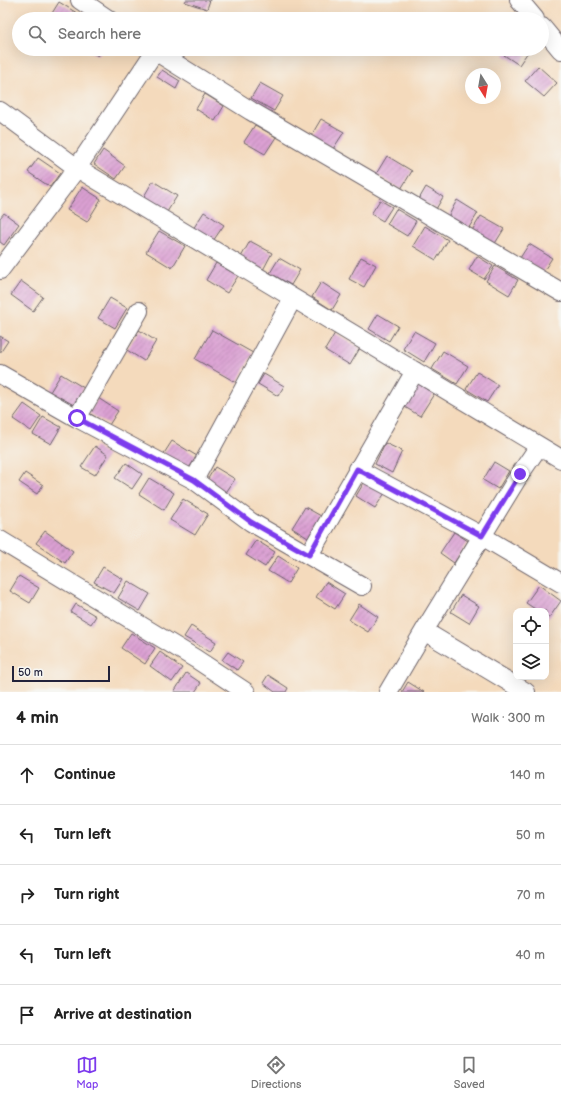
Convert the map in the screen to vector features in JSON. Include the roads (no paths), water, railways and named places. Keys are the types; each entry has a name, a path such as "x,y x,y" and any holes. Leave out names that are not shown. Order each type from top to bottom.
{"street":[{"path":"80,0 98,12"},
{"path":"519,0 529,12"},
{"path":"549,35 561,50"},
{"path":"0,270 77,168 150,56"},
{"path":"164,56 251,111 561,292"},
{"path":"0,112 77,168 561,459"},
{"path":"194,480 293,298"},
{"path":"77,418 139,310"},
{"path":"309,555 414,371"},
{"path":"0,374 77,418 194,480 251,522 362,586"},
{"path":"388,692 520,474 539,446"},
{"path":"357,469 482,536 561,584"},
{"path":"0,540 196,659 246,692"},
{"path":"424,631 526,692"}]}
